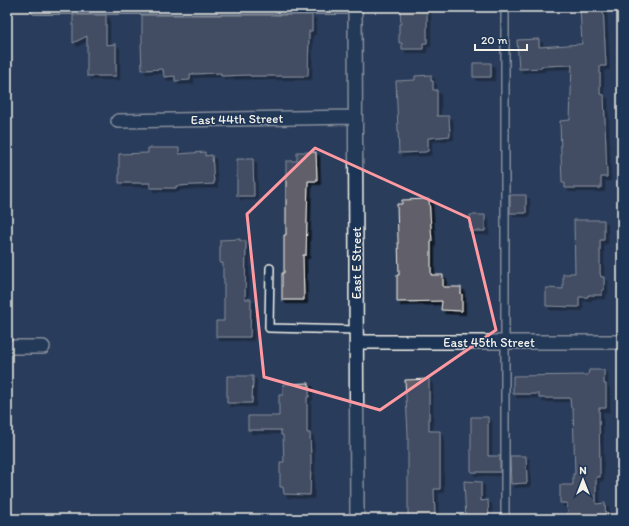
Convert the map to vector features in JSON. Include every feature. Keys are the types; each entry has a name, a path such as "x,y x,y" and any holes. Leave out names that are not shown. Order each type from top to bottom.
{"street":[{"name":"East E Street","path":"355,9 357,519"},
{"name":"East 44th Street","path":"118,121 355,117"},
{"name":"East 45th Street","path":"357,336 504,342 622,342"},
{"path":"7,347 43,347"}],"lane":[{"path":"505,7 505,519"},
{"path":"35,10 355,9"},
{"name":"East 45th Street","path":"270,268 270,328 357,336"}],"highlighted area":[{"path":"315,148 469,218 496,330 380,410 264,377 247,214"}],"building":[{"path":"400,7 427,7 427,43 423,43 423,49 402,49 402,43 399,43 399,24 401,24"},
{"path":"580,7 603,7 606,66 600,66 600,94 604,95 607,177 601,177 601,188 565,188 565,183 562,183 560,121 570,120 572,65 541,66 541,68 519,69 517,40 539,39 539,47 582,44"},
{"path":"73,15 106,15 106,45 116,44 116,76 87,76 87,36 73,43"},
{"path":"142,15 312,15 312,31 309,31 308,76 221,76 221,73 190,74 190,80 175,81 175,76 164,77 163,69 142,70"},
{"path":"473,63 491,63 491,77 473,77"},
{"path":"431,75 433,90 437,90 437,116 449,116 450,136 428,138 428,151 425,152 399,153 396,81 415,80 415,76"},
{"path":"148,148 179,148 179,154 205,152 205,156 212,155 214,184 176,186 176,188 150,188 150,183 119,183 119,154 148,153"},
{"path":"297,152 316,152 317,181 308,181 306,255 303,255 304,300 282,300 284,235 286,235 286,161 297,161"},
{"path":"237,159 253,159 254,196 237,196"},
{"path":"510,195 526,195 526,213 510,213"},
{"path":"429,199 432,242 431,275 443,275 443,287 461,287 462,311 441,310 442,301 397,302 397,275 399,275 397,204 402,204 402,200"},
{"path":"470,215 485,215 485,231 470,231"},
{"path":"574,220 604,220 604,240 600,240 600,273 601,277 604,277 604,290 602,290 602,295 588,295 588,297 579,297 579,307 546,306 546,288 563,289 563,274 575,273"},
{"path":"240,239 240,241 246,241 245,299 251,299 250,337 216,337 216,321 224,321 224,278 223,263 220,263 220,240"},
{"path":"589,370 604,370 604,384 606,384 606,408 599,408 600,477 596,477 596,504 605,503 606,519 568,519 567,503 560,503 560,485 573,485 573,474 575,474 573,408 571,408 570,398 539,398 539,394 513,394 513,376 588,375"},
{"path":"227,376 253,376 252,403 227,403"},
{"path":"429,379 429,431 440,431 440,489 434,489 435,519 408,519 408,433 405,380"},
{"path":"309,383 309,397 307,397 307,433 310,433 310,495 284,494 283,487 280,487 280,462 284,462 283,435 281,435 281,430 248,430 248,416 279,416 279,395 283,395 283,384"},
{"path":"471,417 488,417 488,456 500,456 500,472 471,472"},
{"path":"510,456 526,456 527,483 511,484"},
{"path":"464,481 481,482 481,501 488,500 489,519 466,519"}]}
